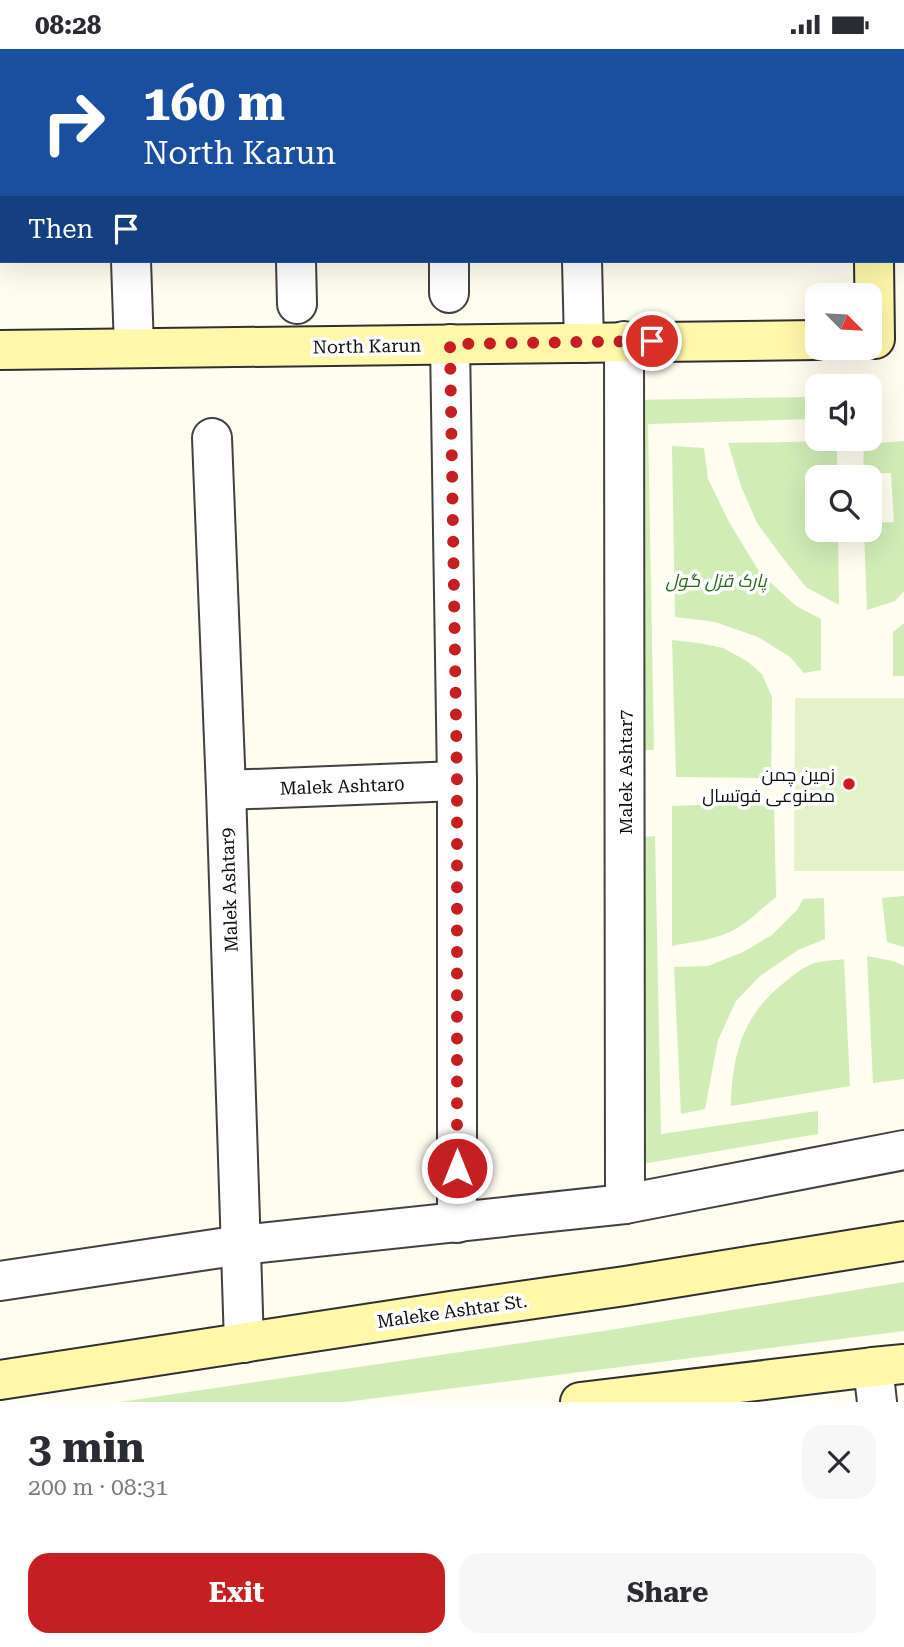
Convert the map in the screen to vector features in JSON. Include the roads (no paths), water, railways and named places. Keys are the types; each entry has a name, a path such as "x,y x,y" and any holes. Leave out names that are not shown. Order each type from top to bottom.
{"main road":[{"path":"874,263 883,339"},
{"name":"North Karun","path":"0,350 805,340"},
{"name":"Maleke Ashtar St.","path":"0,1380 904,1241"},
{"path":"580,1402 885,1378"}],"street":[{"path":"131,263 134,348"},
{"path":"296,263 297,305"},
{"path":"582,263 584,343"},
{"name":"Malek Ashtar7","path":"624,341 625,1204"},
{"path":"450,344 457,781 457,1223"},
{"name":"Malek Ashtar9","path":"212,438 244,1343"},
{"name":"Malek Ashtar0","path":"226,790 457,781"},
{"path":"0,1281 241,1245 625,1204 904,1150"}],"place":[{"name":"زمین چمن مصنوعی فوتسال","path":"849,784"}],"park label":[{"name":"پارک قزل گول","path":"716,580"}]}
